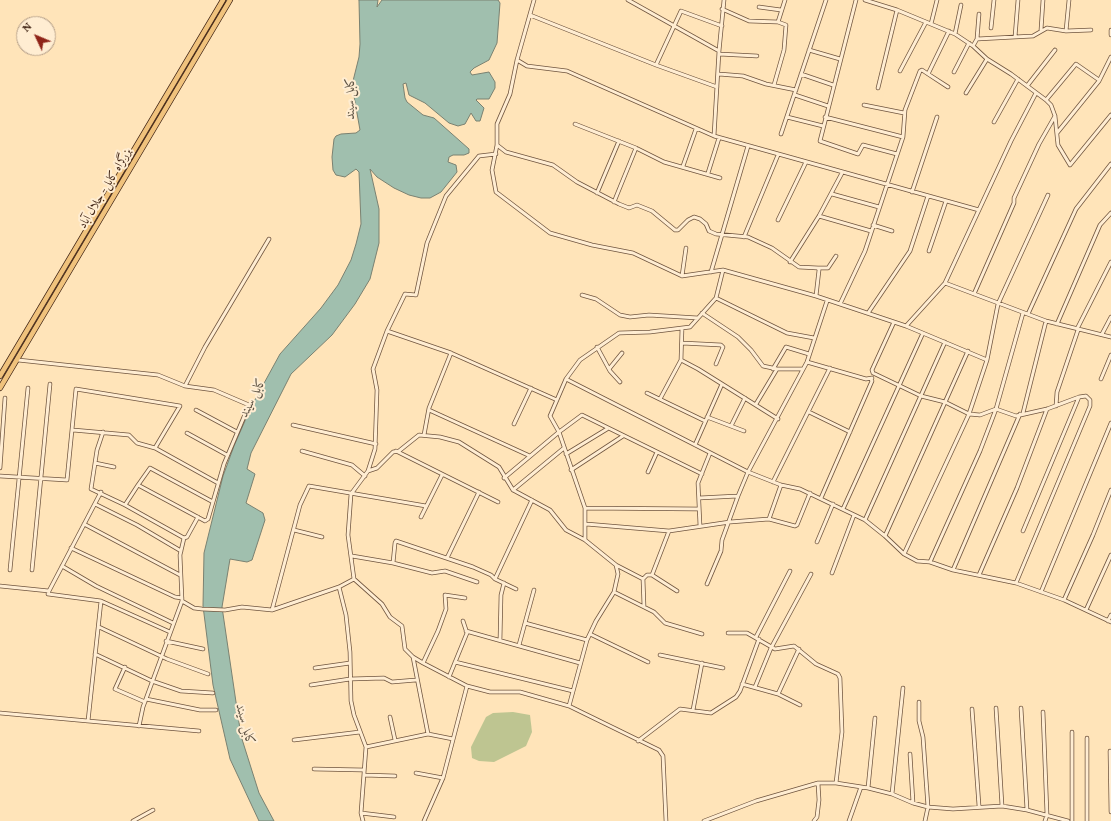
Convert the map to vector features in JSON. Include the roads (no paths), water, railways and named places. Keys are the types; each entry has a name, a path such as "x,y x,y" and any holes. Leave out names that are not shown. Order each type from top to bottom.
{"highway":[{"name":"بزرگراه کابل- جلال آباد","path":"0,376 223,0"},
{"name":"بزرگراه کابل- جلال آباد","path":"0,388 18,360 230,0"},
{"path":"149,124 154,127"},
{"path":"77,246 83,248"}],"street":[{"path":"534,0 517,60 510,94 497,124 497,145 492,170 496,192 550,233 592,245 633,253 682,276 723,270 816,296 827,301 906,326 987,360"},
{"path":"628,0 719,52 757,56"},
{"path":"714,136 716,87 719,74 719,52 724,0"},
{"path":"778,22 785,0"},
{"path":"781,134 826,0"},
{"path":"856,0 833,85 820,142 858,154 863,145 897,154"},
{"path":"865,0 873,1 897,10 955,34 973,46 987,59 1018,79 1046,100 1051,105 1055,116 1058,145 1068,164 1072,164 1111,115"},
{"path":"931,24 937,0"},
{"path":"992,28 994,0"},
{"path":"1016,37 1018,0"},
{"path":"1041,30 1043,0"},
{"path":"1066,31 1070,0"},
{"path":"955,34 961,5"},
{"path":"758,7 782,10"},
{"path":"722,9 749,22 778,22 785,24 787,27 784,50 774,85"},
{"path":"656,65 673,26 682,10 722,26"},
{"path":"878,88 897,10"},
{"path":"973,46 977,39 980,14"},
{"path":"530,15 716,87"},
{"path":"900,71 926,22"},
{"path":"977,39 1033,36 1041,30 1047,28 1066,31 1091,30"},
{"path":"1110,35 1111,30"},
{"path":"928,74 949,31"},
{"path":"954,72 969,43"},
{"path":"809,50 840,59"},
{"path":"1027,86 1055,50"},
{"path":"1057,133 1100,80 1111,57"},
{"path":"966,93 987,59"},
{"path":"517,60 527,66 567,71 696,129 720,138 979,210"},
{"path":"1046,100 1076,64 1100,80"},
{"path":"840,304 865,251 903,137 904,113 920,71 922,70 948,87"},
{"path":"719,74 743,76 796,90"},
{"path":"801,74 833,85"},
{"path":"994,122 1018,79"},
{"path":"906,326 945,283 1011,141 1036,93"},
{"path":"795,95 828,106"},
{"path":"864,105 904,113"},
{"path":"974,294 1014,203 1014,198 1039,144 1055,116"},
{"path":"787,117 823,126"},
{"path":"825,117 903,137"},
{"path":"912,192 937,117"},
{"path":"575,124 636,148 664,162 708,173 720,178"},
{"path":"683,166 696,129"},
{"path":"708,173 720,138"},
{"path":"597,193 619,141"},
{"path":"497,145 506,152 553,165 576,182 614,202 629,208 637,205 643,206 652,211 675,230 678,230 688,220 694,217 700,219 706,224 709,231 716,234 744,237 772,248 798,267 828,268 836,256"},
{"path":"711,272 748,146"},
{"path":"614,202 636,148"},
{"path":"496,154 479,156 446,196 427,243 416,295 405,294 387,331 374,369 377,390 376,444 368,471 351,494 348,535 354,578 382,604 390,617 402,626 405,649 413,657 423,663 467,686 490,692 520,692 569,706 659,750 663,756 666,821"},
{"path":"744,237 778,155"},
{"path":"778,220 806,162"},
{"path":"1028,314 1076,209 1111,164"},
{"path":"790,262 832,194 842,173"},
{"path":"832,194 879,207"},
{"path":"904,554 968,414 972,399 987,360 998,304 1048,195"},
{"path":"868,313 910,251 928,196"},
{"path":"929,251 946,201"},
{"path":"1057,324 1100,226 1111,213"},
{"path":"819,216 871,231"},
{"path":"873,225 892,231"},
{"path":"185,386 205,347 269,239"},
{"path":"682,276 686,248"},
{"path":"1056,406 1057,392 1078,329 1111,262"},
{"path":"816,296 818,268"},
{"path":"585,540 585,508 559,432 550,416 566,379 580,360 619,333 690,328 716,298 723,270"},
{"path":"945,283 1046,321 1111,337"},
{"path":"582,295 596,299 620,315 630,317 673,316 698,318"},
{"path":"716,298 787,333 814,338"},
{"path":"707,584 721,551 722,540 748,472 778,419 802,369 807,362 827,301"},
{"path":"702,313 738,338 751,350 763,366 773,369 802,369"},
{"path":"930,562 980,451 996,409 1023,313"},
{"path":"1102,334 1111,317"},
{"path":"953,570 1022,414 1046,321"},
{"path":"894,322 872,370 875,375 921,396 945,402 968,414 980,415 996,409 1016,416 1047,409 1079,397 1086,396 1090,400 1090,406 1016,582"},
{"path":"660,399 681,360 682,328"},
{"path":"387,331 451,353 557,400"},
{"path":"843,509 923,333"},
{"path":"865,520 945,342"},
{"path":"682,343 722,345 723,347 716,364"},
{"path":"597,347 609,369 620,382"},
{"path":"773,369 786,347 809,354"},
{"path":"886,536 968,351"},
{"path":"424,435 429,410 451,353"},
{"path":"609,369 622,353"},
{"path":"1101,379 1111,355"},
{"path":"18,360 158,375 185,386 214,390 249,405 228,455 207,521 138,484"},
{"path":"681,360 698,368 778,419"},
{"path":"807,362 866,379 871,379"},
{"path":"773,482 830,368"},
{"path":"756,404 777,369"},
{"path":"821,498 872,381 871,379 875,375"},
{"path":"566,379 748,472 781,485 800,489 854,514 865,520 886,536 904,554 917,561 930,562 953,570 1016,582 1064,600 1110,622 1111,615"},
{"path":"32,570 50,384"},
{"path":"695,445 722,384"},
{"path":"10,570 28,388"},
{"path":"514,424 531,388"},
{"path":"0,476 67,480 76,389 180,406 155,448"},
{"path":"647,393 705,421"},
{"path":"1023,531 1079,397"},
{"path":"0,468 5,398"},
{"path":"731,426 745,398"},
{"path":"979,575 1018,488 1047,409"},
{"path":"196,410 237,432"},
{"path":"429,410 530,456"},
{"path":"809,412 850,432"},
{"path":"504,478 559,432 582,415 607,429 702,474"},
{"path":"707,417 744,432"},
{"path":"1041,592 1111,423"},
{"path":"293,425 376,444"},
{"path":"566,454 607,429"},
{"path":"73,430 129,435 137,443 155,448 218,483"},
{"path":"103,432 95,463 91,489 101,492 184,538"},
{"path":"187,433 228,455"},
{"path":"368,471 377,468 396,451 403,449 415,437 424,435 459,442 499,467 504,478 513,490 550,510 566,530 585,540 616,565 643,579"},
{"path":"571,470 623,436"},
{"path":"513,490 564,448"},
{"path":"302,451 352,465 365,476"},
{"path":"396,451 498,502"},
{"path":"648,472 657,452"},
{"path":"700,526 698,483 710,452"},
{"path":"95,463 114,467"},
{"path":"125,505 150,468 213,502"},
{"path":"422,517 442,475"},
{"path":"769,519 781,485"},
{"path":"272,610 300,505 309,486 426,506"},
{"path":"1064,600 1111,490"},
{"path":"49,591 101,492"},
{"path":"447,558 479,492"},
{"path":"586,524 669,531 730,522 769,519 795,526 797,525 810,493"},
{"path":"699,498 738,496"},
{"path":"495,579 532,500"},
{"path":"95,504 137,525 181,551"},
{"path":"817,542 833,504"},
{"path":"585,508 699,509"},
{"path":"832,573 854,514"},
{"path":"139,726 145,700 182,600 180,575 181,551 184,538 187,538 198,517"},
{"path":"84,524 180,575"},
{"path":"294,530 322,537"},
{"path":"652,575 669,531"},
{"path":"393,563 396,541 491,575 495,579 516,589"},
{"path":"71,548 182,600 194,608 202,610 242,608 272,610 339,587 354,578"},
{"path":"1086,610 1111,555"},
{"path":"352,556 393,563 432,573 445,571 477,582"},
{"path":"569,706 587,640 614,592 618,574 616,565"},
{"path":"62,566 96,586 173,623"},
{"path":"756,637 790,571"},
{"path":"755,688 771,648 811,574"},
{"path":"644,607 643,579 647,575 652,575 677,591"},
{"path":"500,640 501,595 504,583"},
{"path":"0,586 49,591"},
{"path":"339,587 346,615 354,715 366,747 361,813 363,821"},
{"path":"519,645 534,590"},
{"path":"49,591 48,594 101,601 170,632"},
{"path":"614,592 654,612 665,623 702,634"},
{"path":"423,663 438,631 446,609 445,595 465,598"},
{"path":"88,721 101,601"},
{"path":"449,677 466,631 463,621"},
{"path":"525,623 587,640"},
{"path":"99,627 162,656 208,674"},
{"path":"466,631 580,663"},
{"path":"728,633 747,633 756,637 771,648 791,646 799,649 816,664 838,674 840,678 842,732 836,783"},
{"path":"590,634 648,662"},
{"path":"638,741 680,709 714,712 736,697 740,692 759,639"},
{"path":"166,641 203,649"},
{"path":"778,694 799,649"},
{"path":"95,654 152,680 182,691 213,693"},
{"path":"660,656 723,668"},
{"path":"413,657 416,680 428,734"},
{"path":"455,662 573,691"},
{"path":"693,710 702,663"},
{"path":"315,668 350,664"},
{"path":"125,667 115,689 145,700 200,710 216,710"},
{"path":"310,685 350,679 384,678 392,682 416,680"},
{"path":"742,684 778,694 800,705"},
{"path":"424,821 443,778 467,686"},
{"path":"892,794 903,688"},
{"path":"919,702 919,721 923,737 928,807 924,821"},
{"path":"996,708 1002,806"},
{"path":"1021,708 1027,810"},
{"path":"972,709 979,806"},
{"path":"1043,712 1047,815 1045,821"},
{"path":"0,713 199,731"},
{"path":"390,717 395,740"},
{"path":"868,788 875,718"},
{"path":"294,740 360,732"},
{"path":"1072,732 1072,821"},
{"path":"366,747 428,734 453,739"},
{"path":"1087,738 1087,821"},
{"path":"1110,751 1111,812"},
{"path":"910,754 913,803"},
{"path":"314,768 364,770"},
{"path":"416,773 443,778"},
{"path":"364,774 395,776"},
{"path":"704,821 756,802 818,784 836,783 868,788 892,794 913,803 928,807 953,809 979,806 1002,806 1027,810 1059,820 1068,821"},
{"path":"814,821 817,818 819,800 818,784"},
{"path":"849,821 861,787"},
{"path":"133,821 153,810"},
{"path":"361,813 394,817"}],"water label":[{"name":"کابل سيند","path":"352,98"},
{"name":"کابل سيند","path":"254,398"},
{"name":"کابل سيند","path":"244,725"}]}
